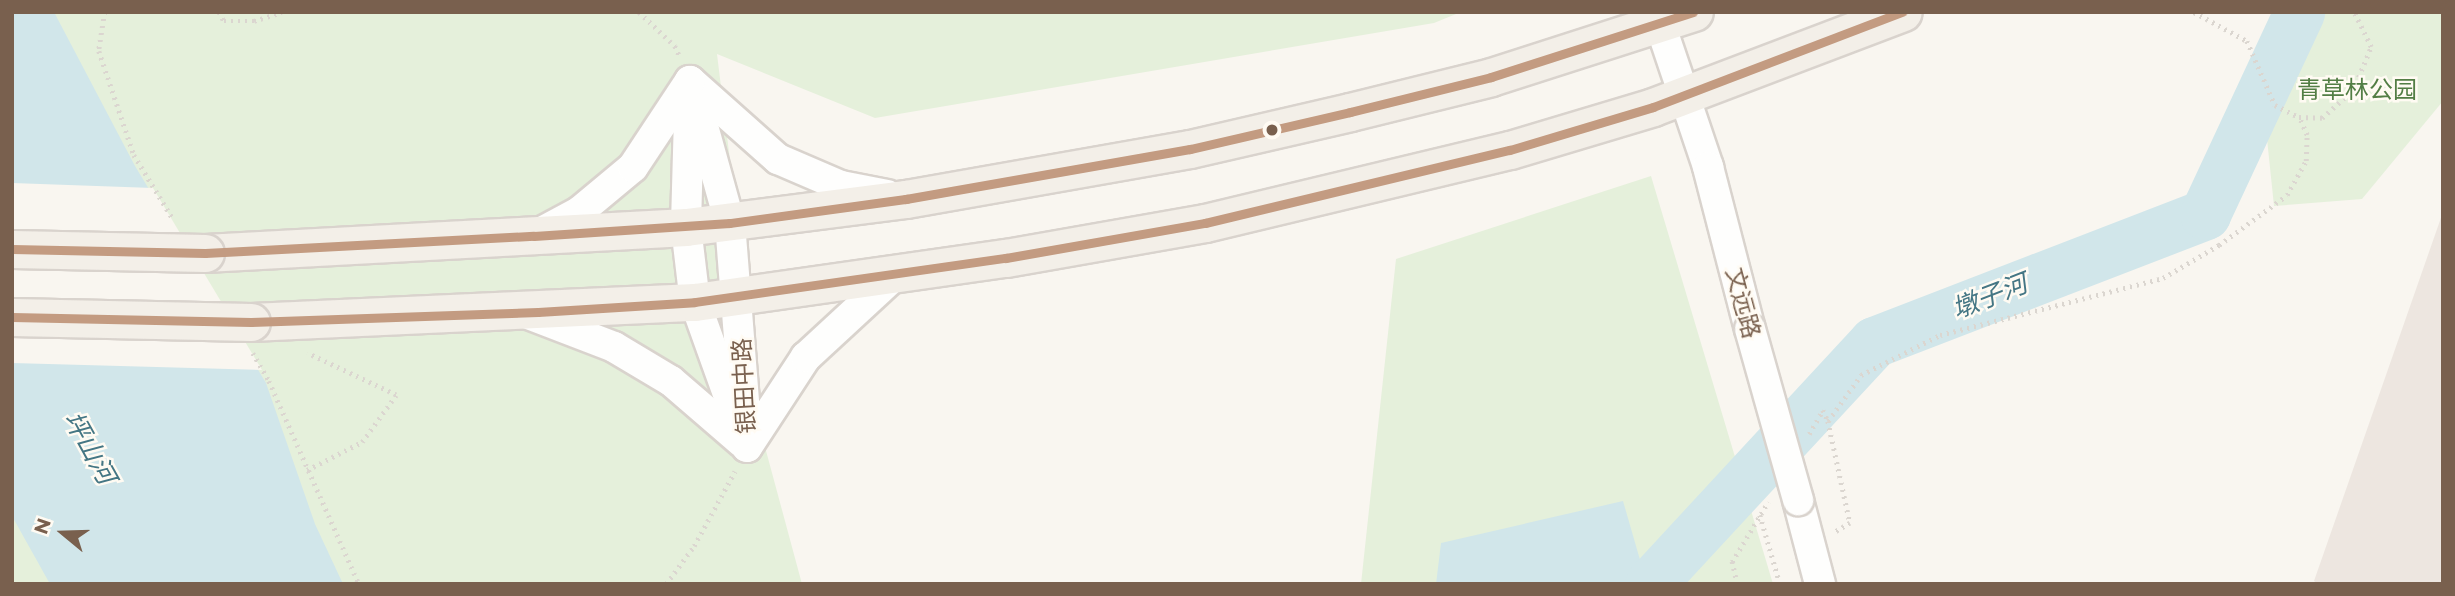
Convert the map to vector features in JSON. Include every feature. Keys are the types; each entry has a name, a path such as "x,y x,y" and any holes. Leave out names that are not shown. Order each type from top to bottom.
{"main road":[{"path":"12,249 205,253 534,236 730,223 906,199 1190,149 1491,78 1694,12"},
{"path":"12,317 251,322 523,312 695,302 895,275 1205,223 1510,150 1686,95 1903,12"}],"street":[{"name":"文远路","path":"1660,24 1686,95 1750,329 1786,496 1819,584"},
{"path":"534,236 579,212 633,167 690,81 778,159 841,186 906,199"},
{"name":"银田中路","path":"690,81 730,223 738,295 747,447"},
{"name":"银田中路","path":"690,81 686,227 695,302 747,447"},
{"path":"523,312 614,347 679,388 747,447 806,357 895,275"}],"path":[{"path":"99,51 105,12"},
{"path":"219,12 224,21 254,21 282,12"},
{"path":"639,12 675,46 690,81"},
{"path":"2194,12 2225,25 2247,41 2275,105 2299,117 2322,118 2353,90 2371,47 2354,12"},
{"path":"1828,421 1861,375 1940,335 2162,278 2219,244 2287,195 2306,161 2307,135 2299,117"},
{"path":"300,349 396,395 362,442 307,470"},
{"path":"1802,445 1823,410 1828,421 1850,523 1832,534"},
{"path":"666,584 694,547 747,447"},
{"path":"1737,584 1732,562 1760,514 1786,496"},
{"path":"1760,514 1780,584"}],"shaded area":[{"path":"2443,212 2443,584 2318,584 2314,581"}],"green space":[{"path":"12,12 1461,12 1434,23 875,118 717,54 765,447 802,584 12,584"},
{"name":"青草林公园","path":"2316,12 2443,12 2443,101 2362,199 2274,206 2264,110"},
{"path":"1651,176 1773,584 1361,584 1396,259"}],"water":[{"name":"坪山河","path":"12,12 54,12 135,166 266,383 315,524 343,584 50,584 12,516"},
{"path":"1623,501 1647,584 1436,584 1441,543"}],"pier":[{"path":"12,183 153,188 262,370 12,363"}],"waterway":[{"name":"墩子河","path":"1650,584 1874,342 2205,214 2299,12"},
{"path":"1669,563 1679,584"}],"transit line":[{"path":"12,249 205,253 534,236 730,223 906,199 1190,149 1350,112 1491,77 1693,12"},
{"path":"12,317 251,322 538,312 695,302 1006,258 1205,223 1510,150 1653,107 1902,12"}]}
